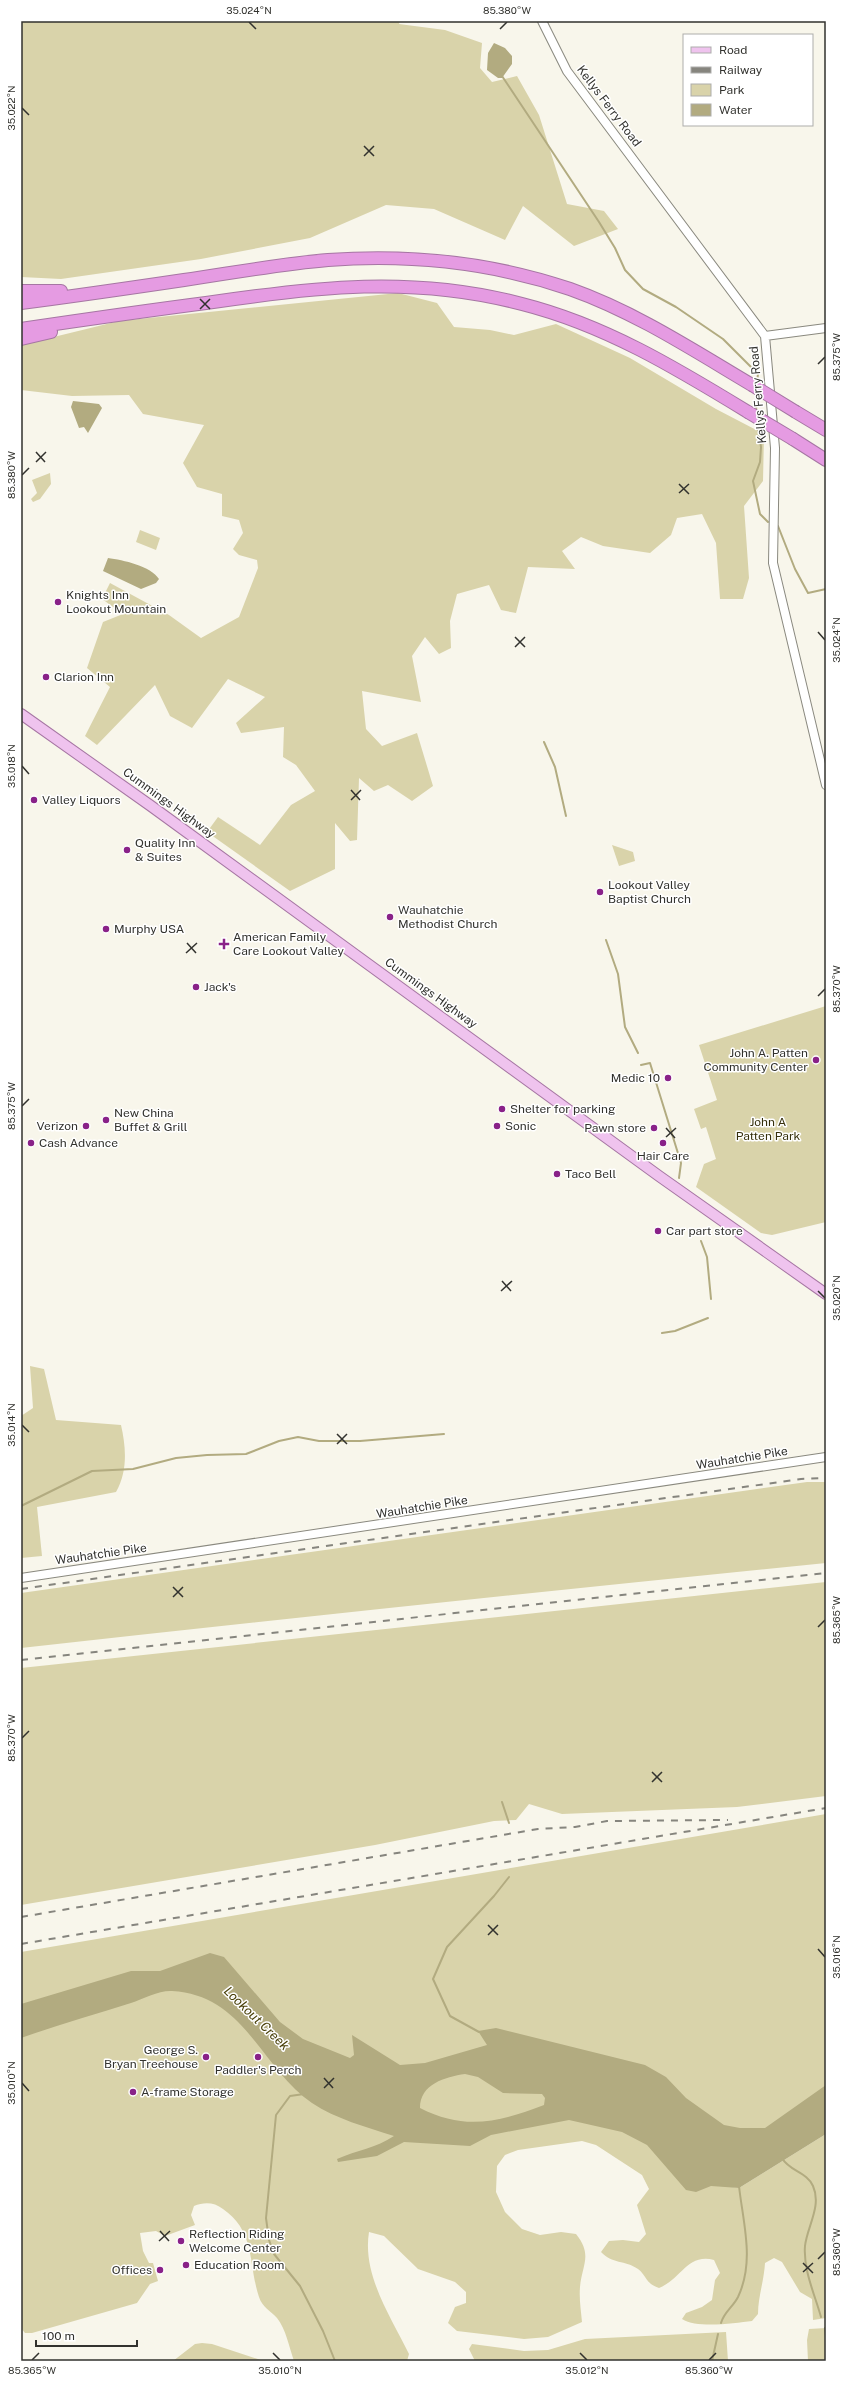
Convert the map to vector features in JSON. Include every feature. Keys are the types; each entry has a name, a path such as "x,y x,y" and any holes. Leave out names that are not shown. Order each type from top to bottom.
{"highway":[{"path":"21,303 108,292 288,264 329,260 400,259 470,265 521,275 570,290 610,305 664,332 826,430"},
{"path":"21,329 300,289 400,285 482,294 553,313 625,341 667,362 826,460"},
{"path":"21,291 108,292"},
{"path":"21,339 127,314"}],"main road":[{"name":"Cummings Highway","path":"21,714 151,806 659,1176 826,1294"}],"street":[{"name":"Kellys Ferry Road","path":"542,21 568,71 765,336 775,448 773,563 826,785"},
{"path":"765,336 826,328"},
{"name":"Wauhatchie Pike","path":"21,1578 826,1457"}],"green space":[{"path":"21,21 400,21 399,24 445,30 482,43 480,68 492,82 517,76 539,115 567,204 604,211 618,229 574,246 523,206 505,240 434,209 386,205 310,238 201,259 61,279 21,277"},
{"path":"398,293 437,303 454,327 490,330 514,335 556,324 630,358 716,409 764,434 763,481 744,506 749,578 743,599 720,599 716,543 702,514 677,518 671,535 650,553 603,546 581,537 562,551 575,569 528,567 516,613 501,610 489,585 457,594 450,621 451,648 439,654 425,637 412,656 421,702 362,691 366,729 382,746 417,733 433,786 412,801 388,785 374,791 359,778 357,840 350,841 335,823 335,869 290,891 207,832 218,817 260,845 291,805 315,791 296,765 283,757 284,727 241,733 236,723 265,697 228,679 192,728 170,716 155,685 97,745 85,736 110,687 87,668 103,622 123,614 102,599 110,583 169,615 201,638 239,617 258,568 257,560 239,555 233,549 243,533 239,520 222,516 222,494 197,487 183,463 204,425 143,414 129,395 72,396 21,390 21,345 119,321"},
{"path":"50,473 51,484 40,499 33,502 31,499 37,493 32,480"},
{"path":"140,530 160,538 156,550 136,542"},
{"path":"612,845 633,852 635,861 619,866"},
{"name":"John A Patten Park","path":"826,1006 826,1222 772,1235 761,1233 696,1187 704,1164 716,1159 706,1127 701,1129 694,1109 717,1100 699,1045"},
{"path":"30,1366 44,1369 56,1420 121,1425 125,1459 123,1476 116,1492 37,1507 42,1556 21,1558 21,1416 33,1408"},
{"path":"807,1482 826,1482 826,1563 424,1604 21,1648 21,1593"},
{"path":"826,1582 826,1796 737,1807 562,1814 529,1804 516,1820 494,1821 375,1845 21,1905 21,1668"},
{"path":"826,1814 826,2133 733,2187 739,2188 826,2134 826,2318 813,2320 812,2299 800,2292 782,2262 774,2258 765,2263 758,2314 752,2321 706,2325 689,2322 682,2319 686,2313 702,2307 712,2300 715,2280 720,2273 714,2260 697,2260 685,2268 667,2284 659,2288 651,2284 638,2269 633,2266 605,2256 601,2252 609,2241 623,2240 639,2242 646,2234 637,2205 649,2189 642,2175 596,2145 582,2141 518,2150 505,2155 497,2166 496,2192 505,2212 522,2229 540,2235 561,2232 576,2234 584,2248 585,2260 580,2291 582,2322 548,2337 524,2339 457,2331 448,2323 455,2307 466,2303 466,2292 455,2282 418,2269 384,2236 369,2232 368,2248 374,2280 409,2354 407,2361 294,2361 280,2322 260,2300 249,2249 241,2228 234,2218 223,2209 209,2203 194,2206 191,2215 195,2225 165,2236 156,2231 140,2233 143,2251 149,2263 153,2263 158,2281 150,2284 137,2303 32,2333 25,2333 21,2328 21,1952"},
{"path":"826,2328 826,2361 808,2361 807,2340 809,2329"},
{"path":"726,2332 728,2361 475,2361 469,2349 472,2344 524,2351 548,2350 585,2339"},
{"path":"195,2344 212,2344 264,2361 173,2361"}],"water":[{"path":"494,43 505,48 512,56 512,64 502,78 498,78 487,70 488,53"},
{"path":"73,401 99,404 102,408 88,433 84,427 79,428 71,407"},
{"path":"108,558 129,562 143,567 155,574 159,579 156,583 141,589 103,571"},
{"name":"Lookout Creek","path":"210,1953 224,1957 280,2022 303,2039 350,2058 354,2055 352,2035 400,2065 425,2063 487,2045 478,2031 496,2028 645,2065 666,2077 686,2098 724,2125 740,2128 765,2128 826,2085 826,2134 739,2188 711,2186 696,2192 686,2190 647,2145 622,2132 569,2120 491,2135 470,2146 404,2142 377,2156 338,2162 337,2159 373,2146 394,2136 331,2114 312,2103 294,2088 278,2071 250,2035 235,2019 217,2005 197,1995 172,1991 162,1992 21,2038 21,2004 131,1971 160,1971","holes":["465,2074 478,2077 503,2093 542,2094 545,2098 544,2105 512,2116 482,2122 452,2120 420,2108 424,2093 435,2083 450,2077"]}],"waterway":[{"path":"502,76 599,222 615,248 625,270 643,289 676,307 723,339 758,374 757,382"},
{"path":"756,412 757,393"},
{"path":"757,423 761,447 760,462 753,481 760,514 768,522"},
{"path":"778,526 795,569 808,593 826,589"},
{"path":"544,742 555,767 566,816"},
{"path":"606,940 618,974 625,1027 638,1053"},
{"path":"641,1065 650,1063 681,1163 679,1178"},
{"path":"701,1241 707,1257 711,1299"},
{"path":"662,1333 675,1331 708,1318"},
{"path":"21,1506 92,1471 133,1469 176,1458 207,1455 246,1454 279,1441 298,1437 319,1441 360,1441 444,1434"},
{"path":"502,1802 509,1823"},
{"path":"479,2032 450,2016 433,1979 447,1947 494,1896 509,1877"},
{"path":"304,2094 290,2096 276,2115 266,2218 269,2240 274,2254 300,2286 323,2331 335,2361"},
{"path":"782,2158 789,2166 810,2181 815,2194 815,2209 806,2239 805,2255 810,2282 821,2317"},
{"path":"721,2323 724,2316 738,2297 746,2270 747,2256 745,2228 739,2186"},
{"path":"825,2328 826,2337"},
{"path":"712,2361 718,2334"}],"railway":[{"path":"21,1589 801,1479 826,1478"},
{"path":"21,1660 826,1573"},
{"path":"21,1944 826,1808"},
{"path":"21,1917 538,1829 575,1827 607,1821 728,1820"}],"place":[{"name":"Knights Inn Lookout Mountain","path":"58,602"},
{"name":"Clarion Inn","path":"46,677"},
{"name":"Valley Liquors","path":"34,800"},
{"name":"Quality Inn & Suites","path":"127,850"},
{"name":"Lookout Valley Baptist Church","path":"600,892"},
{"name":"Wauhatchie Methodist Church","path":"390,917"},
{"name":"Murphy USA","path":"106,929"},
{"name":"American Family Care Lookout Valley","path":"224,944"},
{"name":"Jack's","path":"196,987"},
{"name":"John A. Patten Community Center","path":"816,1060"},
{"name":"Medic 10","path":"668,1078"},
{"name":"Shelter for parking","path":"502,1109"},
{"name":"New China Buffet & Grill","path":"106,1120"},
{"name":"Verizon","path":"86,1126"},
{"name":"Sonic","path":"497,1126"},
{"name":"Pawn store","path":"654,1128"},
{"name":"Cash Advance","path":"31,1143"},
{"name":"Hair Care","path":"663,1143"},
{"name":"Taco Bell","path":"557,1174"},
{"name":"Car part store","path":"658,1231"},
{"name":"George S. Bryan Treehouse","path":"206,2057"},
{"name":"Paddler's Perch","path":"258,2057"},
{"name":"A-frame Storage","path":"133,2092"},
{"name":"Reflection Riding Welcome Center","path":"181,2241"},
{"name":"Education Room","path":"186,2265"},
{"name":"Offices","path":"160,2270"}]}
